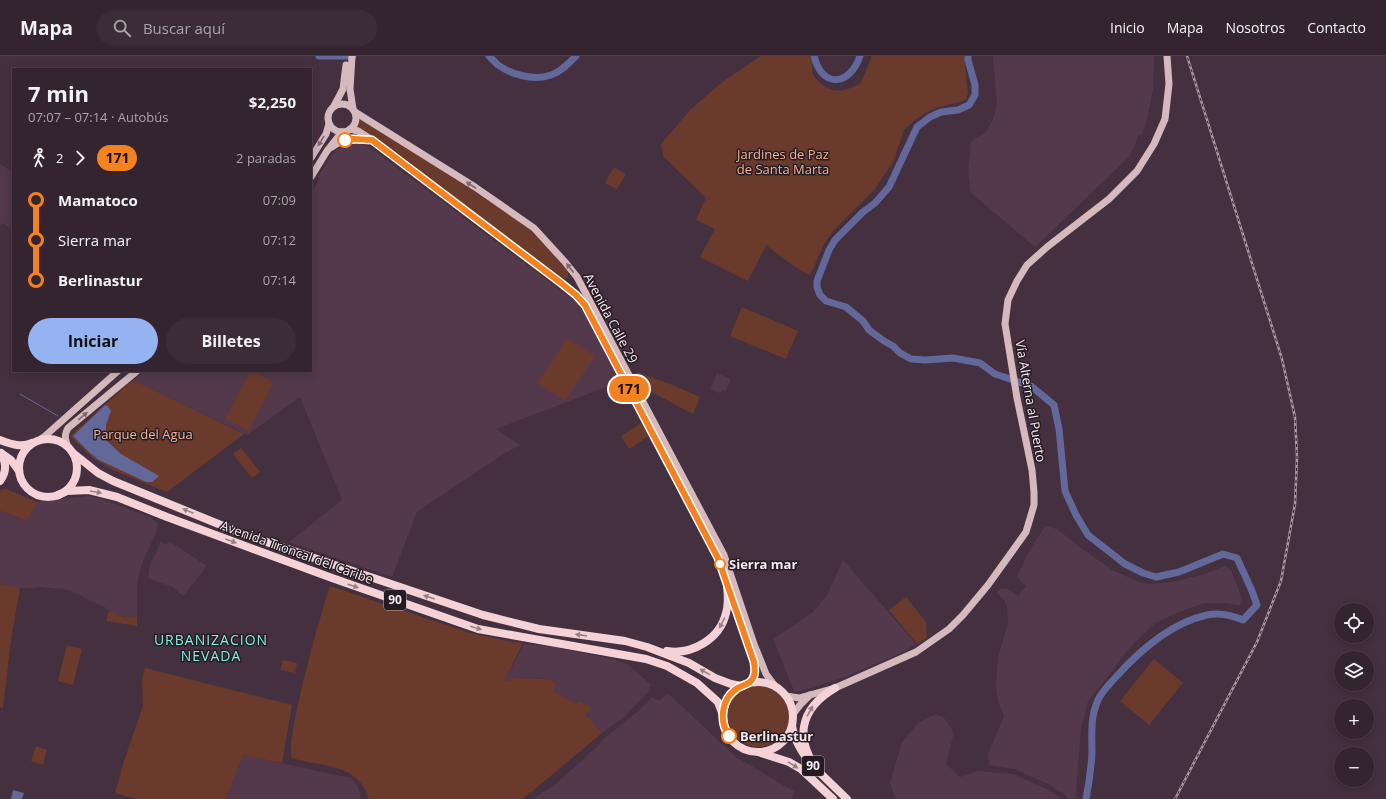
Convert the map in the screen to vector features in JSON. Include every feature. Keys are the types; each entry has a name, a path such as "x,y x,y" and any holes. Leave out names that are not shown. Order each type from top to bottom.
{"highway":[{"path":"0,440 22,446 54,439 70,450 77,465 75,478 68,488 58,495 47,496 34,493 25,485 19,471 11,460 0,453"},
{"path":"19,471 22,455 28,446 35,442"},
{"name":"Avenida Troncal del Caribe","path":"70,450 98,473 112,481 243,534 483,615 539,629 625,641 647,647 689,663 715,678 730,684 741,686"},
{"path":"0,453 4,459 5,465 5,472 0,481"},
{"name":"Avenida Troncal del Caribe","path":"58,495 67,491 89,490 117,497 332,578 478,629 646,659 674,670 697,683 718,702 722,714"},
{"path":"647,647 673,652 687,651 700,646 712,638 721,627 726,614 728,600 727,586"},
{"path":"722,714 726,701 730,695 741,686 750,682 767,683 775,686"},
{"name":"90","path":"775,686 786,696 791,704 794,738 800,750 809,762 847,799"},
{"path":"819,772 810,761 805,747 803,733 806,719 812,706 822,695 835,688"},
{"name":"90","path":"722,714 723,724 730,739 736,744 744,748 789,762 801,769 833,799"},
{"name":"90","path":"757,752 768,750 779,745 787,737 792,726"}],"main road":[{"path":"312,175 327,151 342,132 350,129 356,121 350,89 347,56"},
{"path":"312,156 326,134 329,124 328,115 343,89 352,56"},
{"name":"Vía Alterna al Puerto","path":"786,696 799,698 835,688 916,652 949,629 964,615 1020,541 1029,525 1034,505 1032,470 1017,398 1005,324 1008,300 1016,281 1027,265 1047,247 1108,199 1137,171 1154,144 1165,119 1169,84 1167,56"},
{"path":"334,106 338,104 346,104 354,110"},
{"name":"Avenida Calle 29","path":"354,110 534,228 556,251 577,278 724,555 754,644 766,674 775,686"},
{"path":"329,124 334,130 342,132"},
{"name":"Avenida Calle 29","path":"350,129 358,131 372,140 561,283 576,295 585,305 718,558 754,662 756,672 750,682"},
{"path":"327,151 344,140 372,140"},
{"path":"35,442 45,436 117,372"},
{"path":"70,450 65,439 68,428 136,372"},
{"name":"Vía Alterna al Puerto","path":"793,714 810,696"}],"shaded area":[{"path":"993,56 1154,57 1153,90 1147,120 1141,136 1138,135 1129,157 1035,247 971,193 968,172 971,141 986,132 994,117 997,103"},
{"path":"346,144 361,144 370,147 575,301 580,306 622,381 496,429 520,445 507,452 417,512 392,577 289,542 342,500 300,397 247,435 133,380 143,372 312,372 312,191 320,179 318,176 335,151"},
{"path":"0,164 12,171 12,229 2,223 0,226"},
{"path":"717,373 731,379 726,391 722,390 720,393 710,390"},
{"path":"88,496 101,499 150,517 158,523 156,533 142,563 137,584 137,618 125,618 69,590 40,587 20,588 0,584 0,511 27,521 37,502"},
{"path":"1045,526 1057,529 1114,571 1142,583 1155,584 1177,581 1208,573 1224,566 1231,570 1243,601 1240,605 1204,603 1179,612 1154,624 1121,658 1088,701 1081,729 1076,792 1077,799 1068,799 1064,794 1048,784 1014,769 989,765 988,754 1004,716 998,701 996,687 998,657 1008,623 1007,607 1004,600 997,593 1000,589 1007,589 1018,596 1026,586 1017,577 1028,553"},
{"path":"169,541 207,566 183,596 172,587 148,578 150,565 161,542 166,545"},
{"path":"843,560 916,644 901,653 847,676 795,693 773,639 813,612 827,595"},
{"path":"524,644 552,647 613,659 629,665 651,685 647,693 623,718 602,733 586,715 591,707 578,701 577,704 552,691 556,683 549,679 512,678 510,681 505,680"},
{"path":"667,694 736,757 795,792 791,799 533,799 558,782 600,744 601,741 637,712 652,697 659,701"},
{"path":"936,714 944,718 952,729 953,736 946,764 960,777 978,771 1013,774 1047,789 1062,799 896,799 890,783 902,742 918,723"},
{"path":"243,755 351,778 358,787 361,799 226,799"}],"green space":[{"name":"Jardines de Paz de Santa Marta","path":"761,56 809,56 813,74 819,82 829,89 844,90 860,84 871,56 964,56 968,93 966,100 933,109 916,119 904,130 893,162 875,189 833,231 824,244 810,275 792,265 766,245 748,281 700,257 715,229 696,220 706,198 663,156 661,144 691,109 721,83"},
{"path":"359,115 431,160 536,233 568,270 568,276 566,279 559,280 474,212 356,126"},
{"path":"614,167 626,174 617,189 605,183"},
{"path":"742,307 798,331 786,359 730,336"},
{"path":"567,338 595,356 565,401 537,383"},
{"path":"249,372 254,372 274,382 249,431 225,419"},
{"path":"637,372 700,397 693,414 633,382"},
{"name":"Parque del Agua","path":"133,380 244,434 167,492 113,470 93,458 70,436"},
{"path":"641,423 649,436 629,449 621,436"},
{"path":"241,448 260,472 252,478 233,454"},
{"path":"6,489 37,502 27,521 1,511 0,512 0,490"},
{"path":"0,584 20,588 11,640 3,708 0,707"},
{"path":"330,586 467,632 506,641 523,643 505,680 510,681 511,678 549,679 556,683 553,691 577,704 578,701 592,707 586,715 602,733 523,799 369,799 364,787 348,772 338,768 292,758 291,747 293,728 298,703 312,647"},
{"path":"906,597 926,622 927,638 917,644 889,610"},
{"path":"109,611 125,618 137,618 137,626 106,621"},
{"path":"67,645 82,649 73,685 58,681"},
{"path":"1154,659 1183,683 1149,725 1120,701"},
{"path":"283,660 297,663 295,673 280,670"},
{"path":"145,668 292,705 282,763 243,755 226,799 136,799 115,793 124,761 143,706 142,680"},
{"path":"758,685 775,690 780,694 784,699 789,716 784,733 780,738 775,742 758,747 741,742 736,738 732,733 727,716 732,699 736,694 741,690"},
{"path":"36,746 47,750 43,765 31,761"}],"water":[{"path":"107,405 111,411 106,425 106,440 121,454 159,476 152,482 146,482 99,460 73,436 104,406"},
{"path":"13,790 24,793 22,799 11,799"}],"waterway":[{"path":"319,56 353,56"},
{"path":"489,56 504,69 531,77 545,77 558,72 576,56"},
{"path":"814,56 818,67 823,74 836,80 843,78 850,73 860,56"},
{"path":"968,56 975,85 975,95 969,105 958,110 941,112 930,117 917,127 889,187 875,203 863,212 835,240 829,250 817,281 817,287 820,295 826,301 846,307 863,321 869,330 893,346 900,353 911,359 925,360 953,358 980,363 995,374 1031,386 1054,405 1059,429 1065,491 1076,515 1088,535 1125,564 1143,573 1156,577 1179,572 1223,554 1237,558 1257,605 1243,620 1230,615 1207,615 1181,624 1168,631 1134,658 1106,688 1095,707 1092,726 1091,765 1086,799"},
{"path":"20,394 58,416"}],"railway":[{"path":"1175,799 1257,642 1281,581 1295,504 1297,457 1295,417 1282,359 1187,56"}],"bus line":[{"name":"171","path":"345,140 372,140 561,283 576,295 585,305 718,558 754,662 756,672 753,679 735,690 726,701 722,714 723,724 729,736"}],"place":[{"name":"Sierra mar","path":"720,564"},
{"name":"Berlinastur","path":"729,736"}],"district":[{"name":"URBANIZACION NEVADA","path":"211,648"}]}
